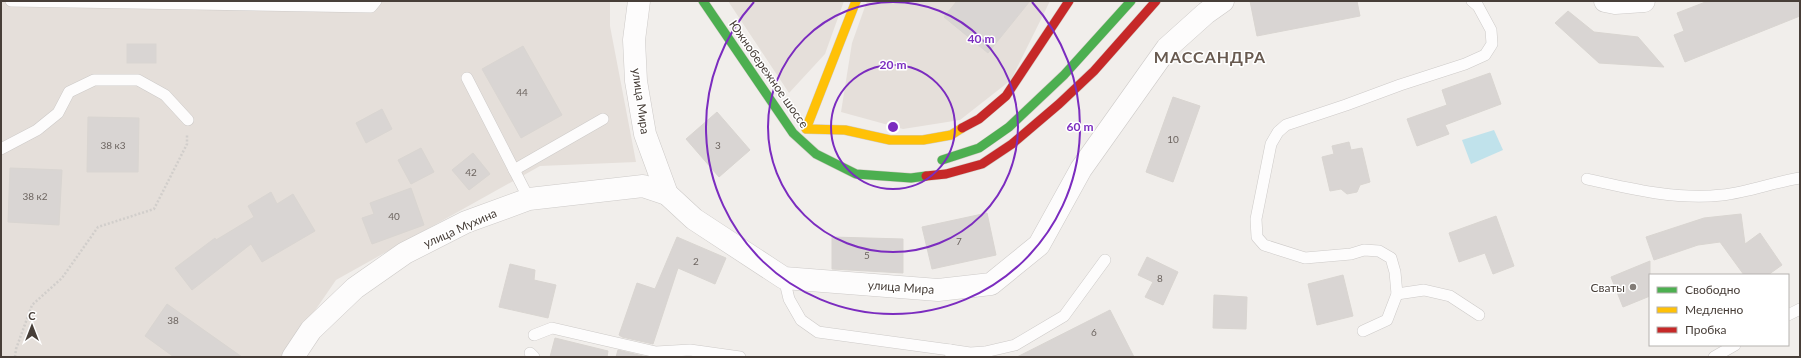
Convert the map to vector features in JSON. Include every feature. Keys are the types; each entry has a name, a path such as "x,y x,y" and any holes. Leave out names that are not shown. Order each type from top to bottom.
{"main road":[{"name":"Южнобережное шоссе","path":"703,1 794,133 816,154 856,174 911,178 946,174 982,164 1012,144 1059,104 1094,71 1156,1"},
{"path":"856,1 804,126 845,130 890,140 923,140 951,135 979,120 1006,96 1069,1"},
{"path":"934,161 965,154 989,142 1019,118 1080,57 1131,1"},
{"name":"Южнобережное шоссе","path":"804,126 816,139"}],"street":[{"name":"улица Мира","path":"639,1 634,40 636,81 644,134 667,194 694,219 784,278 938,290 991,284 1039,245 1081,169 1167,48 1206,13 1223,1"},
{"path":"1606,1 1615,3 1644,1"},
{"name":"улица Мухина","path":"293,357 310,330 355,288 405,253 466,222 529,199 643,186 667,194"}],"lane":[{"path":"11,1 371,7 376,1"},
{"path":"1363,331 1387,320 1397,294 1395,272 1391,258 1379,251 1364,250 1351,254 1304,258 1264,246 1257,237 1256,219 1271,144 1278,132 1286,125 1465,64 1485,55 1492,44 1490,30 1478,6 1472,1"},
{"path":"467,78 529,199"},
{"path":"1,149 37,130 58,113 69,92 94,80 138,80 165,94 188,120"},
{"path":"514,170 602,120"},
{"path":"1587,179 1646,192 1682,196 1722,195 1800,178"},
{"path":"784,278 789,299 801,320 818,332 950,353 970,353 985,352 1014,345 1064,316 1105,260"},
{"path":"1397,294 1424,290 1450,296 1479,315"},
{"path":"1789,314 1800,309"},
{"path":"534,335 552,328 656,352 690,350 740,357"},
{"path":"1714,357 1733,346"}],"path":[{"path":"16,357 16,349 32,306 62,278 98,227 154,209 187,144 188,120"}],"shaded area":[{"path":"1,1 610,1 610,26 636,162 540,166 336,280 283,357 1,357"},
{"path":"728,1 844,1 825,54 789,93"},
{"path":"867,1 1050,1 1011,80 960,120 903,129 841,112 852,43"}],"water":[{"path":"1494,130 1503,150 1471,164 1462,140"}],"building":[{"path":"957,1 1030,1 988,53 944,17"},
{"path":"1250,1 1357,1 1360,16 1257,36"},
{"path":"1708,1 1800,1 1800,16 1685,62 1674,35 1684,31 1677,13"},
{"path":"1568,11 1594,32 1638,37 1664,67 1599,63 1555,23"},
{"path":"127,44 156,44 156,63 127,63"},
{"path":"523,46 562,115 521,138 482,69"},
{"path":"1490,73 1501,104 1445,125 1449,134 1417,146 1407,119 1447,105 1442,90"},
{"path":"1173,97 1200,106 1173,182 1146,172"},
{"path":"382,109 392,129 366,143 356,123"},
{"path":"717,112 750,150 719,177 686,139"},
{"path":"88,117 139,118 138,172 87,172"},
{"path":"1349,142 1351,150 1362,148 1370,182 1360,185 1357,192 1347,194 1341,189 1330,191 1322,157 1334,154 1332,146"},
{"path":"421,148 434,172 411,184 398,160"},
{"path":"473,153 490,174 469,190 452,170"},
{"path":"10,168 62,170 59,225 8,222"},
{"path":"411,188 424,225 372,244 362,218 374,214 370,203"},
{"path":"271,192 277,204 293,194 315,231 262,262 251,244 192,290 175,268 215,238 216,240 254,217 248,206"},
{"path":"987,213 996,255 932,269 922,227"},
{"path":"1741,214 1745,244 1760,233 1782,265 1769,274 1743,274 1720,242 1698,245 1654,260 1646,237 1704,218"},
{"path":"1496,216 1514,266 1493,274 1485,253 1459,262 1449,233"},
{"path":"677,237 726,258 715,284 678,268 653,344 622,337 619,335 637,283 655,289"},
{"path":"832,237 903,239 903,273 832,269"},
{"path":"1147,257 1178,272 1163,305 1145,297 1153,282 1138,275"},
{"name":"Сваты","path":"1650,261 1649,296 1623,307 1611,277"},
{"path":"510,264 535,270 534,280 556,285 548,318 499,307"},
{"path":"1343,275 1353,316 1317,325 1308,284"},
{"path":"1214,295 1247,297 1246,329 1213,328"},
{"path":"167,304 242,357 174,357 145,336"},
{"path":"1110,310 1134,357 1017,357"},
{"path":"555,338 608,351 607,357 550,357"},
{"path":"618,350 647,357 616,357"}],"traffic: fast":[{"path":"703,1 793,133 816,154 856,174 911,178 926,176"},
{"path":"942,160 979,148 1009,127 1064,75 1131,1"}],"traffic: slow":[{"path":"856,1 806,129 845,130 890,140 923,140 951,135 962,128"}],"traffic: jam":[{"path":"962,128 979,119 1006,96 1069,1"},
{"path":"926,176 946,174 982,164 1012,144 1059,104 1094,71 1156,1"}],"place":[{"name":"Сваты","path":"1633,287"}],"district":[{"name":"МАССАНДРА","path":"1210,56"}]}
